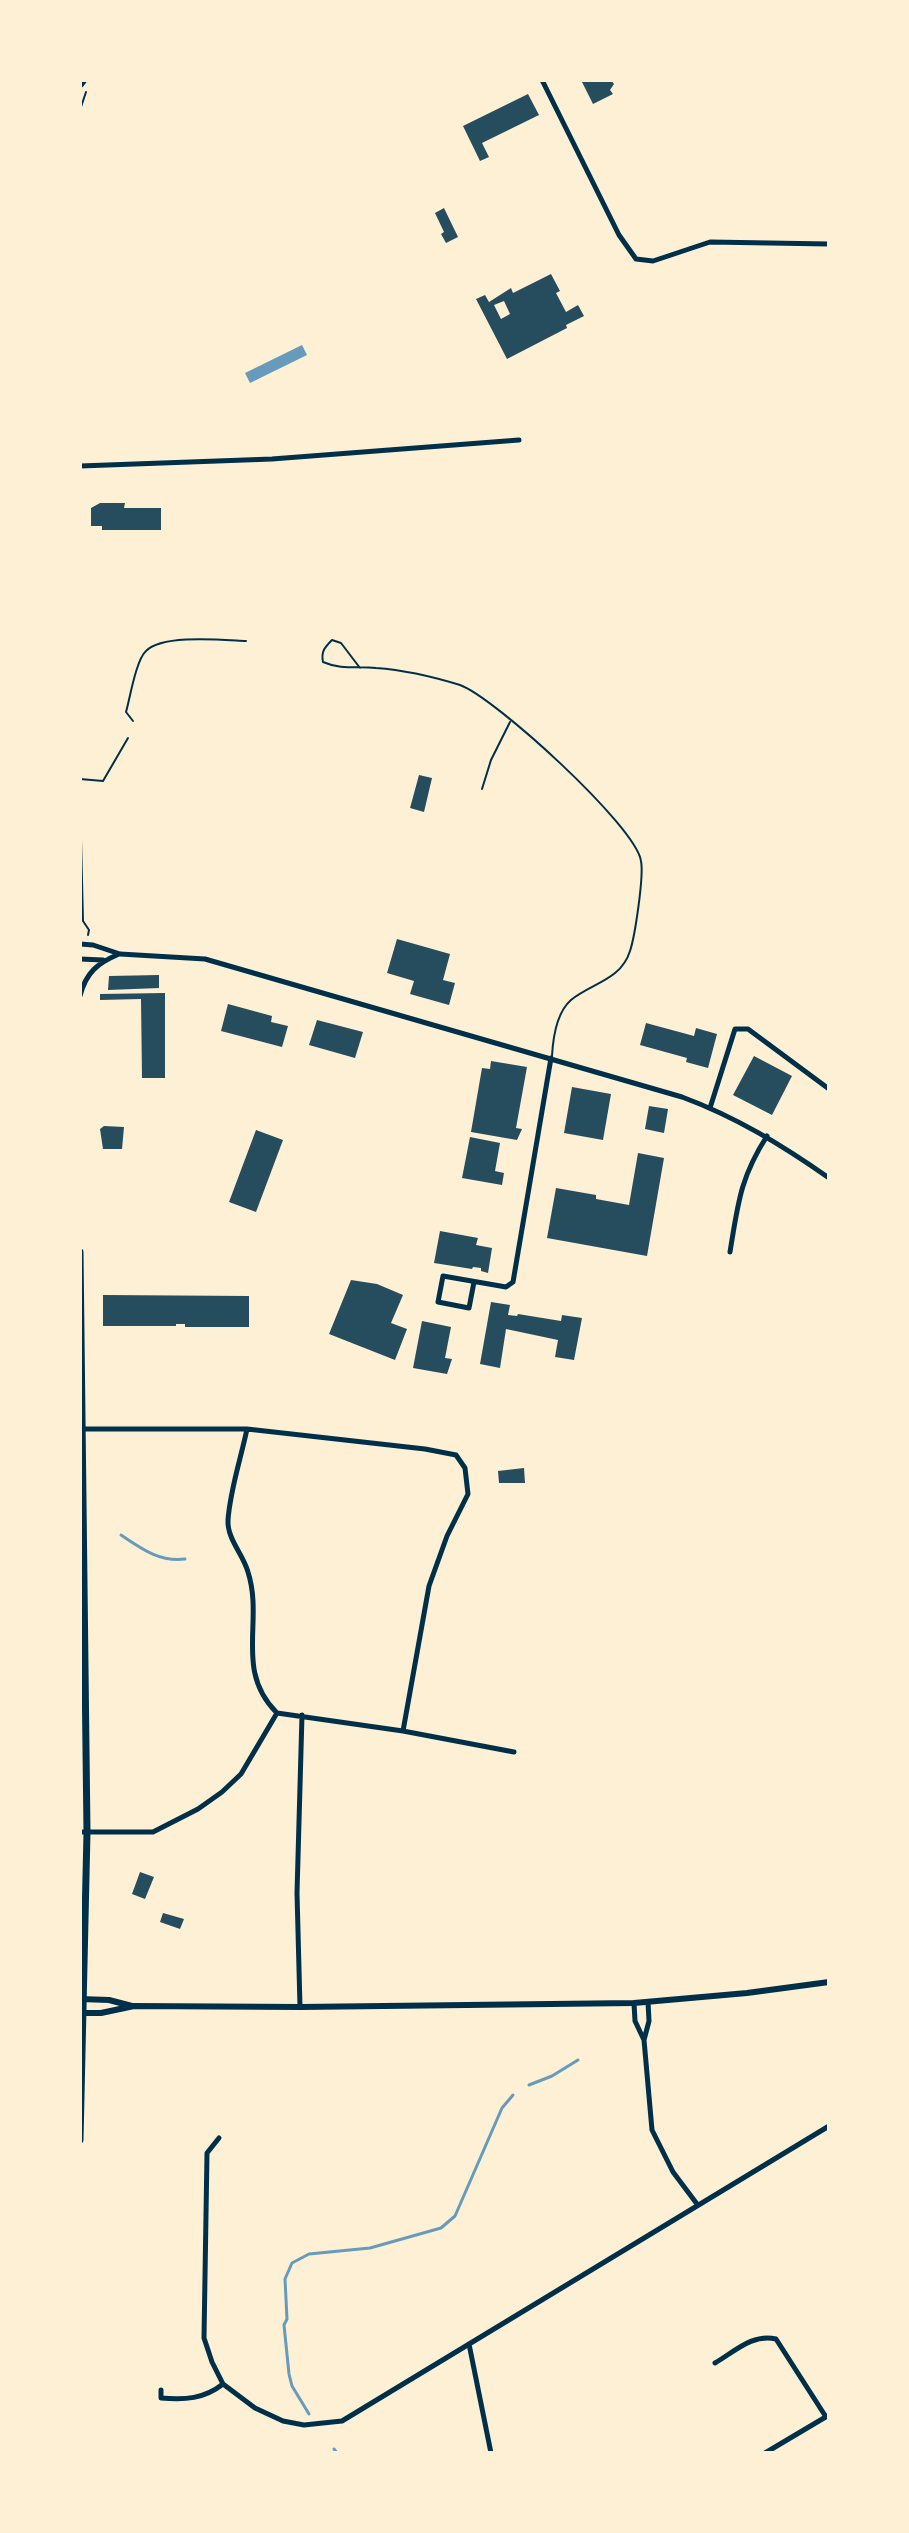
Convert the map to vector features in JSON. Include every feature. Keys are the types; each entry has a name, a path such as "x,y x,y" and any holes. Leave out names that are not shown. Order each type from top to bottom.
{"main road":[{"path":"80,1252 84,1832 80,2140"}],"street":[{"path":"542,80 632,256 647,262 710,242 829,244"},
{"path":"80,466 272,459 519,440"},
{"path":"80,944 120,954 205,959 551,1058 710,1108 767,1136 829,1178"},
{"path":"80,996 85,978 105,960 120,954"},
{"path":"80,959 105,960"},
{"path":"710,1108 735,1029 748,1029 829,1089"},
{"path":"474,1282 469,1308 438,1302 443,1276 506,1287 513,1282 551,1058"},
{"path":"730,1252 743,1181 767,1136"},
{"path":"81,1429 247,1429 456,1455 465,1468 468,1494 447,1536 429,1586 403,1731"},
{"path":"247,1429 228,1526 248,1570 253,1598 252,1669 266,1701 277,1713 403,1731 514,1752"},
{"path":"84,1832 153,1832 198,1809 241,1774 277,1713"},
{"path":"300,2007 297,1877 302,1715"},
{"path":"82,2013 101,2013 134,2006 634,2003 829,1982"},
{"path":"82,1999 109,2000 134,2006"},
{"path":"648,2002 649,2021 644,2040 652,2130 673,2172 697,2204"},
{"path":"634,2003 635,2021 644,2040"},
{"path":"219,2138 207,2153 204,2338 223,2384 255,2408 283,2421 304,2425 342,2421 829,2126"},
{"path":"715,2363 754,2339 776,2339 828,2416 765,2453"},
{"path":"469,2344 491,2453"},
{"path":"161,2390 161,2398 180,2400 209,2395 223,2384"}],"lane":[{"path":"360,668 341,643 332,640 321,653 323,662 335,668 406,672 463,686 511,721 598,801 632,839 641,860 630,951 622,967 612,977 566,1006 557,1022 551,1058"},
{"path":"133,721 126,712 147,648 173,641 246,641"},
{"path":"482,789 491,760 511,721"},
{"path":"80,779 103,781 128,738"}],"path":[{"path":"80,110 83,85"},
{"path":"80,798 83,921 89,930"}],"water":[{"path":"302,345 307,355 250,383 245,373"}],"building":[{"path":"581,80 611,80 614,84 610,90 613,94 593,104"},
{"path":"528,94 539,115 482,143 489,157 480,161 463,126"},
{"path":"444,208 458,237 446,243 435,213"},
{"path":"551,274 566,312 578,305 584,316 507,359 476,299 485,295 489,302 511,288 513,293","holes":["504,301 510,314 501,319 494,305"]},
{"path":"100,503 125,503 124,508 161,508 161,530 102,530 102,526 91,526 91,508"},
{"path":"419,775 432,778 424,812 410,808"},
{"path":"397,939 450,954 443,980 455,983 449,1005 410,994 414,981 387,973"},
{"path":"159,975 159,988 108,990 109,976"},
{"path":"165,993 165,1078 142,1078 141,999 100,1000 100,994"},
{"path":"228,1004 272,1016 271,1022 288,1026 282,1047 221,1031"},
{"path":"317,1020 363,1032 355,1058 309,1045"},
{"path":"646,1023 694,1036 696,1028 717,1034 708,1068 686,1062 687,1058 640,1045"},
{"path":"754,1056 792,1076 772,1115 733,1095"},
{"path":"491,1061 527,1067 516,1128 522,1129 517,1140 471,1132 482,1068 490,1069"},
{"path":"572,1087 611,1094 603,1140 564,1133"},
{"path":"649,1106 668,1109 664,1133 645,1129"},
{"path":"104,1126 124,1127 122,1149 103,1149 100,1129"},
{"path":"256,1130 283,1140 256,1212 229,1202"},
{"path":"470,1137 500,1143 495,1171 504,1173 502,1185 462,1178"},
{"path":"638,1153 664,1158 647,1256 547,1238 556,1188 629,1205"},
{"path":"440,1231 478,1238 476,1245 492,1248 488,1273 481,1271 481,1268 434,1263"},
{"path":"351,1280 377,1284 403,1295 391,1323 407,1329 395,1360 329,1334"},
{"path":"103,1295 249,1296 249,1327 185,1327 185,1324 103,1326"},
{"path":"491,1302 510,1305 508,1315 561,1321 562,1315 582,1318 574,1360 555,1357 558,1340 506,1329 500,1368 480,1364"},
{"path":"422,1321 451,1327 445,1358 452,1359 447,1374 413,1368"},
{"path":"524,1468 525,1483 499,1483 498,1471"},
{"path":"140,1872 154,1877 145,1899 132,1894"},
{"path":"163,1913 184,1919 180,1929 160,1922"}],"waterway":[{"path":"121,1535 159,1556 185,1559"},
{"path":"529,2085 552,2076 578,2060"},
{"path":"309,2414 292,2386 289,2374 284,2325 287,2319 285,2279 292,2263 309,2254 370,2248 441,2228 455,2216 502,2108 513,2095"},
{"path":"334,2449 337,2453"}]}
